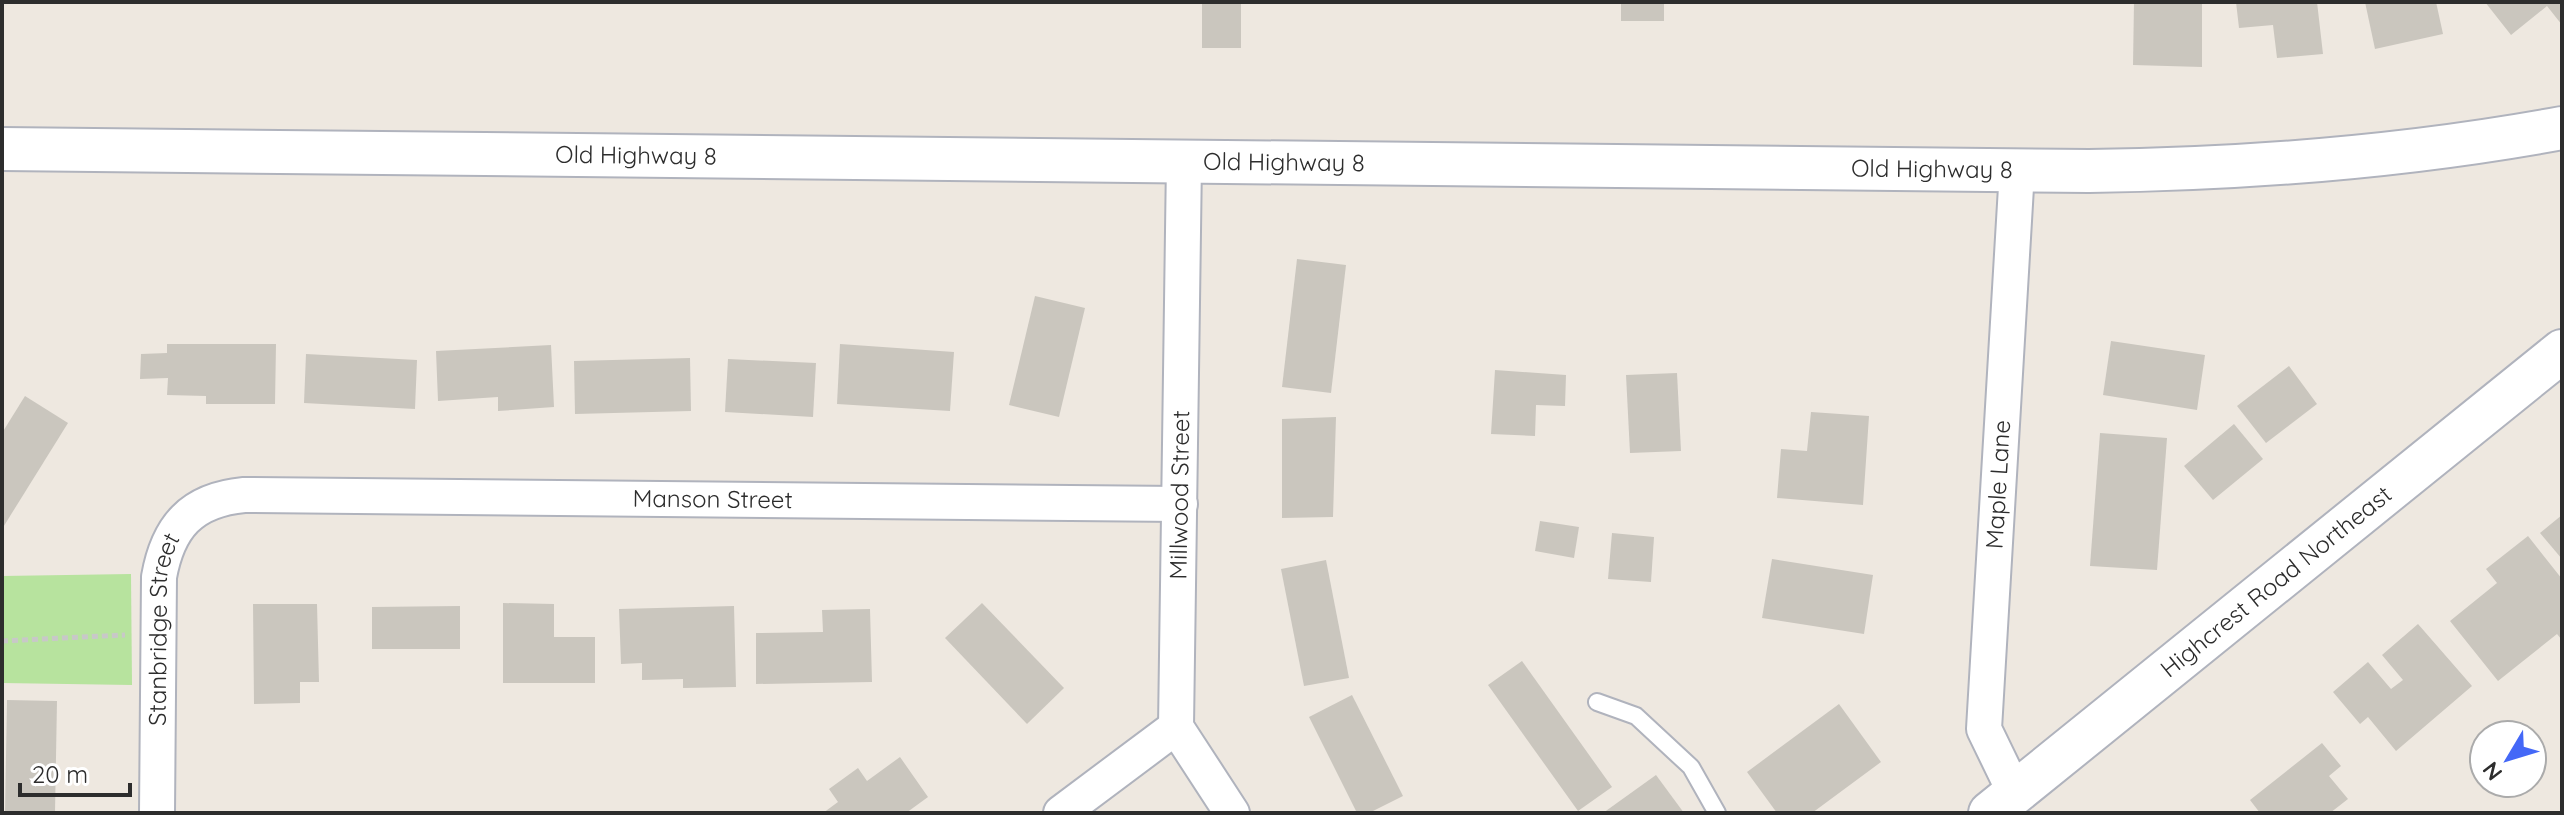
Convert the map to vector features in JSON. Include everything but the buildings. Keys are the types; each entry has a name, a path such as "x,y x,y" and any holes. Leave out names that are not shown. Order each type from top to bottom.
{"street":[{"name":"Old Highway 8","path":"2,149 2017,170 2194,169 2319,162 2485,142 2562,128"},
{"name":"Millwood Street","path":"1176,727 1184,161"},
{"name":"Maple Lane","path":"2002,803 1984,729 2017,170"},
{"name":"Highcrest Road Northeast","path":"2002,803 2562,351"},
{"name":"Manson Street","path":"244,495 1180,504"},
{"name":"Stanbridge Street","path":"157,813 159,577 164,551 176,528 198,508 224,497 244,495"},
{"path":"1061,813 1176,727 1232,813"}],"lane":[{"path":"1597,702 1636,716 1691,767 1717,813"}],"path":[{"path":"2,641 158,633"}],"green space":[{"path":"131,574 132,685 2,683 2,576"}]}
